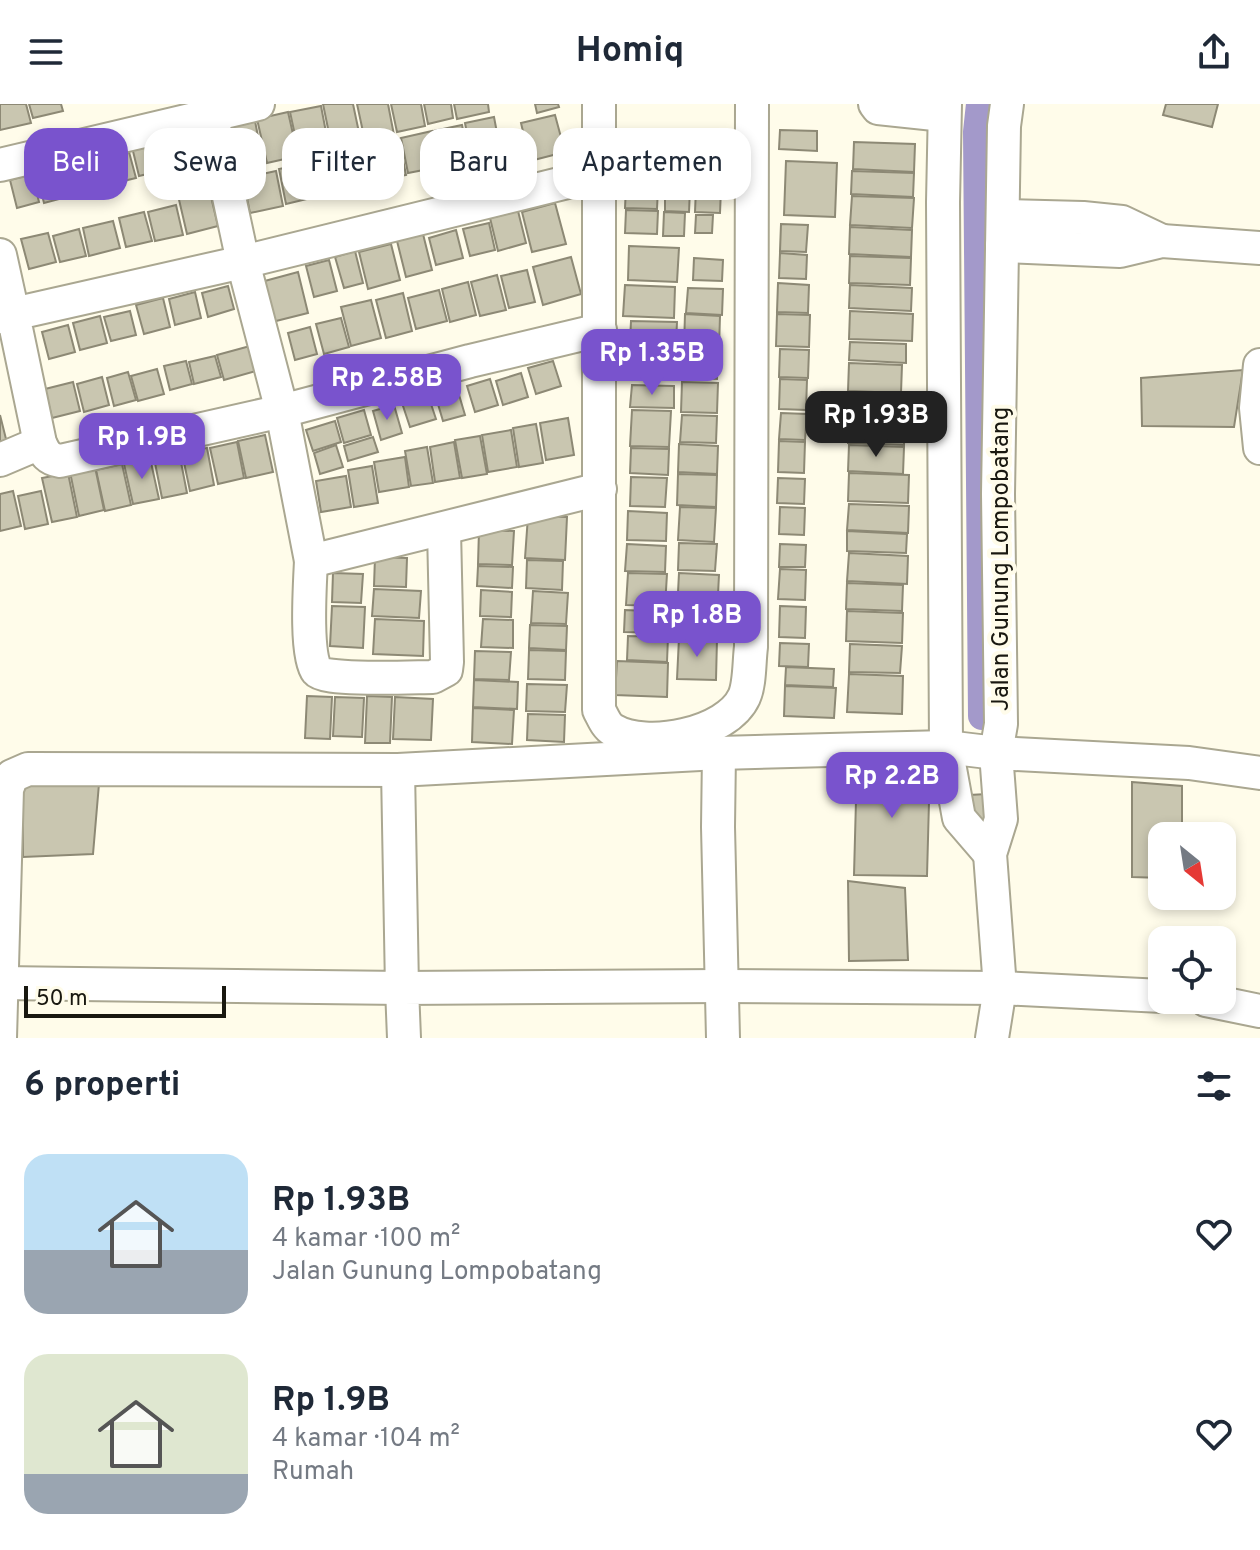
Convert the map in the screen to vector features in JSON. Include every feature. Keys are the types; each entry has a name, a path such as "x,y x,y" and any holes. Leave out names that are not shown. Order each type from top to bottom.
{"street":[{"path":"0,165 211,110 258,104"},
{"path":"599,104 599,128"},
{"path":"751,131 752,104"},
{"path":"875,104 878,108 945,110 946,747 959,818 990,854"},
{"name":"Jalan Gunung Lompobatang","path":"992,1038 1000,988 990,854 1001,819 996,753 1001,724 998,494 1004,126 1007,104"},
{"path":"211,110 243,262 282,411 311,561 310,638 315,669 321,675 433,677 446,670 444,530"},
{"path":"6,315 243,262 553,186"},
{"path":"600,200 599,710 614,731 635,737 670,738 694,734 714,726 733,712 745,696 751,647 750,200"},
{"path":"1003,231 1083,218 1122,222 1162,241 1260,248"},
{"path":"0,255 6,315 40,443 51,460 60,461 282,411 600,330"},
{"path":"1260,365 1256,408 1260,448"},
{"path":"0,460 40,443"},
{"path":"311,561 600,489"},
{"path":"0,1038 7,789 17,771 92,768 398,770 719,753 946,747 996,753 1189,763 1260,773"},
{"path":"719,753 723,1038"},
{"path":"398,770 404,1038"},
{"path":"1,983 402,988 1000,988 1148,995"},
{"path":"1236,1006 1260,1011"}],"building":[{"path":"0,104 26,104 31,123 0,130"},
{"path":"29,104 61,104 63,111 33,118"},
{"path":"323,104 353,104 358,128 328,128"},
{"path":"357,104 388,104 393,128 362,128"},
{"path":"391,104 421,104 425,126 404,130 396,128"},
{"path":"424,104 451,104 453,118 428,124"},
{"path":"454,104 488,104 489,112 457,119"},
{"path":"535,104 558,104 559,107 537,113"},
{"path":"1166,104 1218,104 1212,127 1163,115"},
{"path":"321,106 325,128 293,128 290,112"},
{"path":"288,112 292,128 282,128 282,160 267,163 266,128 259,128 257,119"},
{"path":"555,115 559,128 553,128 553,155 537,159 537,128 522,128 521,123"},
{"path":"494,117 496,128 466,128 465,123"},
{"path":"255,121 256,128 222,128"},
{"path":"780,130 817,131 817,151 779,149"},
{"path":"420,134 420,171 408,173 404,137"},
{"path":"854,142 915,144 914,172 853,169"},
{"path":"144,144 144,175 139,176 132,147"},
{"path":"128,152 136,178 128,180"},
{"path":"786,161 837,163 835,217 784,215"},
{"path":"276,171 283,206 250,213 247,200 266,200 266,173"},
{"path":"852,171 914,173 913,197 851,194"},
{"path":"24,176 24,200 39,202 17,208 10,180"},
{"path":"852,196 914,198 912,228 850,225"},
{"path":"179,200 212,200 218,226 187,234"},
{"path":"625,200 657,200 657,209 625,208"},
{"path":"665,200 690,200 689,212 665,211"},
{"path":"696,200 721,200 720,213 695,212"},
{"path":"555,203 566,244 532,252 522,212"},
{"path":"176,205 183,235 155,241 148,212"},
{"path":"626,210 658,211 657,234 625,233"},
{"path":"518,211 526,243 498,251 490,218"},
{"path":"144,212 152,241 126,247 119,218"},
{"path":"664,212 685,213 684,236 663,236"},
{"path":"696,215 713,215 712,233 695,233"},
{"path":"113,221 120,248 89,256 83,228"},
{"path":"489,223 495,250 470,256 463,229"},
{"path":"781,224 808,225 806,252 780,251"},
{"path":"850,227 912,230 911,257 849,254"},
{"path":"79,229 86,256 60,262 53,236"},
{"path":"456,230 463,258 436,265 429,238"},
{"path":"48,233 56,262 29,269 21,239"},
{"path":"423,234 432,270 406,277 397,241"},
{"path":"391,244 400,280 368,289 359,252"},
{"path":"629,246 679,248 677,282 628,280"},
{"path":"355,251 363,283 344,288 335,257"},
{"path":"780,253 807,255 806,279 779,278"},
{"path":"850,256 911,258 910,285 849,283"},
{"path":"571,257 581,294 543,305 533,267"},
{"path":"694,258 723,260 722,281 693,280"},
{"path":"329,260 337,291 314,297 306,266"},
{"path":"527,270 535,302 509,308 501,276"},
{"path":"298,272 308,313 272,322 261,282"},
{"path":"497,275 506,310 480,316 471,282"},
{"path":"468,282 476,315 450,322 442,289"},
{"path":"778,283 809,285 808,313 777,312"},
{"path":"625,285 675,287 674,318 623,316"},
{"path":"850,285 912,288 911,311 849,308"},
{"path":"228,286 234,309 208,317 202,293"},
{"path":"688,288 723,289 722,315 686,313"},
{"path":"439,290 447,321 416,329 408,298"},
{"path":"195,292 201,318 175,325 169,299"},
{"path":"403,293 412,331 386,338 376,300"},
{"path":"163,298 170,327 144,334 136,305"},
{"path":"371,300 381,338 351,346 341,307"},
{"path":"130,311 136,335 111,341 104,317"},
{"path":"850,311 913,314 912,341 849,339"},
{"path":"685,314 720,316 719,348 684,347"},
{"path":"777,314 810,315 809,347 776,346"},
{"path":"100,316 107,343 80,350 73,323"},
{"path":"341,318 349,347 324,354 316,324"},
{"path":"631,321 677,322 676,343 630,342"},
{"path":"68,325 75,352 49,359 42,332"},
{"path":"310,327 317,354 295,360 288,333"},
{"path":"850,342 906,344 906,363 849,360"},
{"path":"250,346 256,371 224,380 217,355"},
{"path":"630,348 676,350 674,380 629,379"},
{"path":"682,348 718,349 717,379 681,377"},
{"path":"780,349 809,350 808,378 779,377"},
{"path":"215,356 221,377 194,384 189,362"},
{"path":"186,361 192,384 170,390 164,366"},
{"path":"553,361 561,386 536,394 528,368"},
{"path":"849,363 902,365 901,393 848,391"},
{"path":"157,369 164,394 138,401 131,376"},
{"path":"1243,370 1234,427 1142,426 1141,378"},
{"path":"128,372 136,400 114,406 107,378"},
{"path":"521,373 528,397 503,405 496,381"},
{"path":"102,377 109,405 84,412 77,384"},
{"path":"490,379 498,405 475,412 467,386"},
{"path":"780,379 807,380 806,410 779,409"},
{"path":"73,382 80,411 52,418 45,389"},
{"path":"682,382 718,383 717,413 681,412"},
{"path":"632,385 674,386 674,408 630,407"},
{"path":"457,388 465,415 443,421 435,394"},
{"path":"848,393 904,395 903,419 847,416"},
{"path":"428,395 436,419 410,427 402,403"},
{"path":"394,405 402,433 381,440 373,411"},
{"path":"364,410 371,435 344,443 337,418"},
{"path":"632,410 671,411 669,447 630,446"},
{"path":"781,413 807,414 805,440 779,439"},
{"path":"0,415 8,447 0,449"},
{"path":"682,415 717,416 716,443 680,442"},
{"path":"568,418 574,455 546,460 540,423"},
{"path":"849,418 905,420 904,445 848,443"},
{"path":"335,421 341,442 313,451 306,430"},
{"path":"536,424 543,463 519,467 513,428"},
{"path":"511,430 517,467 488,472 482,435"},
{"path":"265,435 273,472 246,478 238,441"},
{"path":"480,436 487,474 462,478 455,440"},
{"path":"373,437 378,452 348,461 344,446"},
{"path":"779,441 805,442 804,473 778,472"},
{"path":"237,442 244,478 218,484 210,448"},
{"path":"454,442 460,478 435,482 430,447"},
{"path":"679,444 718,446 717,474 678,472"},
{"path":"336,445 343,467 320,474 314,453"},
{"path":"849,445 904,447 903,474 848,471"},
{"path":"427,447 433,483 411,486 405,451"},
{"path":"207,448 214,485 190,491 182,453"},
{"path":"631,448 669,449 668,475 630,473"},
{"path":"179,452 187,493 162,498 154,458"},
{"path":"405,457 409,487 379,492 374,462"},
{"path":"150,458 159,499 133,504 124,464"},
{"path":"122,464 131,505 105,511 96,470"},
{"path":"372,466 378,503 354,507 348,470"},
{"path":"95,467 104,510 79,516 70,472"},
{"path":"68,473 77,517 52,522 42,478"},
{"path":"849,473 909,475 908,503 848,501"},
{"path":"678,474 717,475 716,507 677,505"},
{"path":"346,476 351,507 321,512 316,481"},
{"path":"631,477 667,478 665,507 630,506"},
{"path":"778,478 805,479 804,504 777,503"},
{"path":"13,491 21,526 0,531 0,494"},
{"path":"41,491 48,524 25,529 18,496"},
{"path":"849,504 909,506 908,533 847,530"},
{"path":"680,507 716,508 714,542 678,540"},
{"path":"780,507 805,508 804,535 779,534"},
{"path":"628,511 667,513 666,541 627,540"},
{"path":"528,516 567,517 565,560 525,558"},
{"path":"479,530 514,531 512,565 478,564"},
{"path":"847,531 907,534 906,553 847,551"},
{"path":"679,543 717,544 715,571 678,570"},
{"path":"627,544 666,546 665,572 625,571"},
{"path":"780,544 806,545 805,567 779,567"},
{"path":"849,553 908,556 907,584 847,581"},
{"path":"375,557 407,558 406,587 374,586"},
{"path":"527,560 563,561 562,590 526,588"},
{"path":"478,566 513,567 512,588 477,586"},
{"path":"780,569 806,570 805,600 778,599"},
{"path":"333,573 363,574 361,603 332,602"},
{"path":"628,573 667,574 665,606 626,605"},
{"path":"679,573 719,575 717,614 677,612"},
{"path":"847,583 903,585 902,611 846,609"},
{"path":"374,589 421,591 419,618 372,616"},
{"path":"481,590 512,592 511,617 480,616"},
{"path":"533,591 568,593 566,624 531,623"},
{"path":"332,606 365,607 363,648 330,646"},
{"path":"780,606 806,607 805,638 779,637"},
{"path":"625,610 670,612 668,633 624,632"},
{"path":"847,611 903,613 902,643 846,641"},
{"path":"679,615 718,617 717,636 678,634"},
{"path":"375,619 424,621 423,656 373,654"},
{"path":"483,619 513,620 513,648 481,647"},
{"path":"530,625 567,626 566,650 529,648"},
{"path":"628,636 668,637 667,662 627,660"},
{"path":"679,638 717,639 716,680 677,679"},
{"path":"780,643 809,644 808,667 779,666"},
{"path":"850,644 902,646 900,673 849,672"},
{"path":"529,650 566,651 565,680 528,679"},
{"path":"475,651 511,652 509,680 474,679"},
{"path":"617,661 668,663 667,697 615,695"},
{"path":"786,667 834,669 833,687 785,685"},
{"path":"849,674 903,676 902,714 847,712"},
{"path":"474,680 518,682 517,709 473,707"},
{"path":"527,684 567,685 565,712 526,711"},
{"path":"785,686 836,688 834,718 784,716"},
{"path":"307,696 332,697 330,739 305,738"},
{"path":"367,696 392,697 390,743 365,743"},
{"path":"335,697 364,698 362,737 333,736"},
{"path":"395,697 433,699 431,740 393,739"},
{"path":"473,708 514,710 512,744 472,742"},
{"path":"528,714 565,715 564,742 527,740"},
{"path":"857,763 930,765 927,876 854,875"},
{"path":"100,772 93,854 23,857 23,781"},
{"path":"1132,782 1182,786 1182,822 1148,822 1148,878 1132,877"},
{"path":"987,794 989,822 970,823 969,795"},
{"path":"848,881 905,888 908,960 849,961"}],"waterway":[{"path":"980,104 977,132 982,716"}]}
